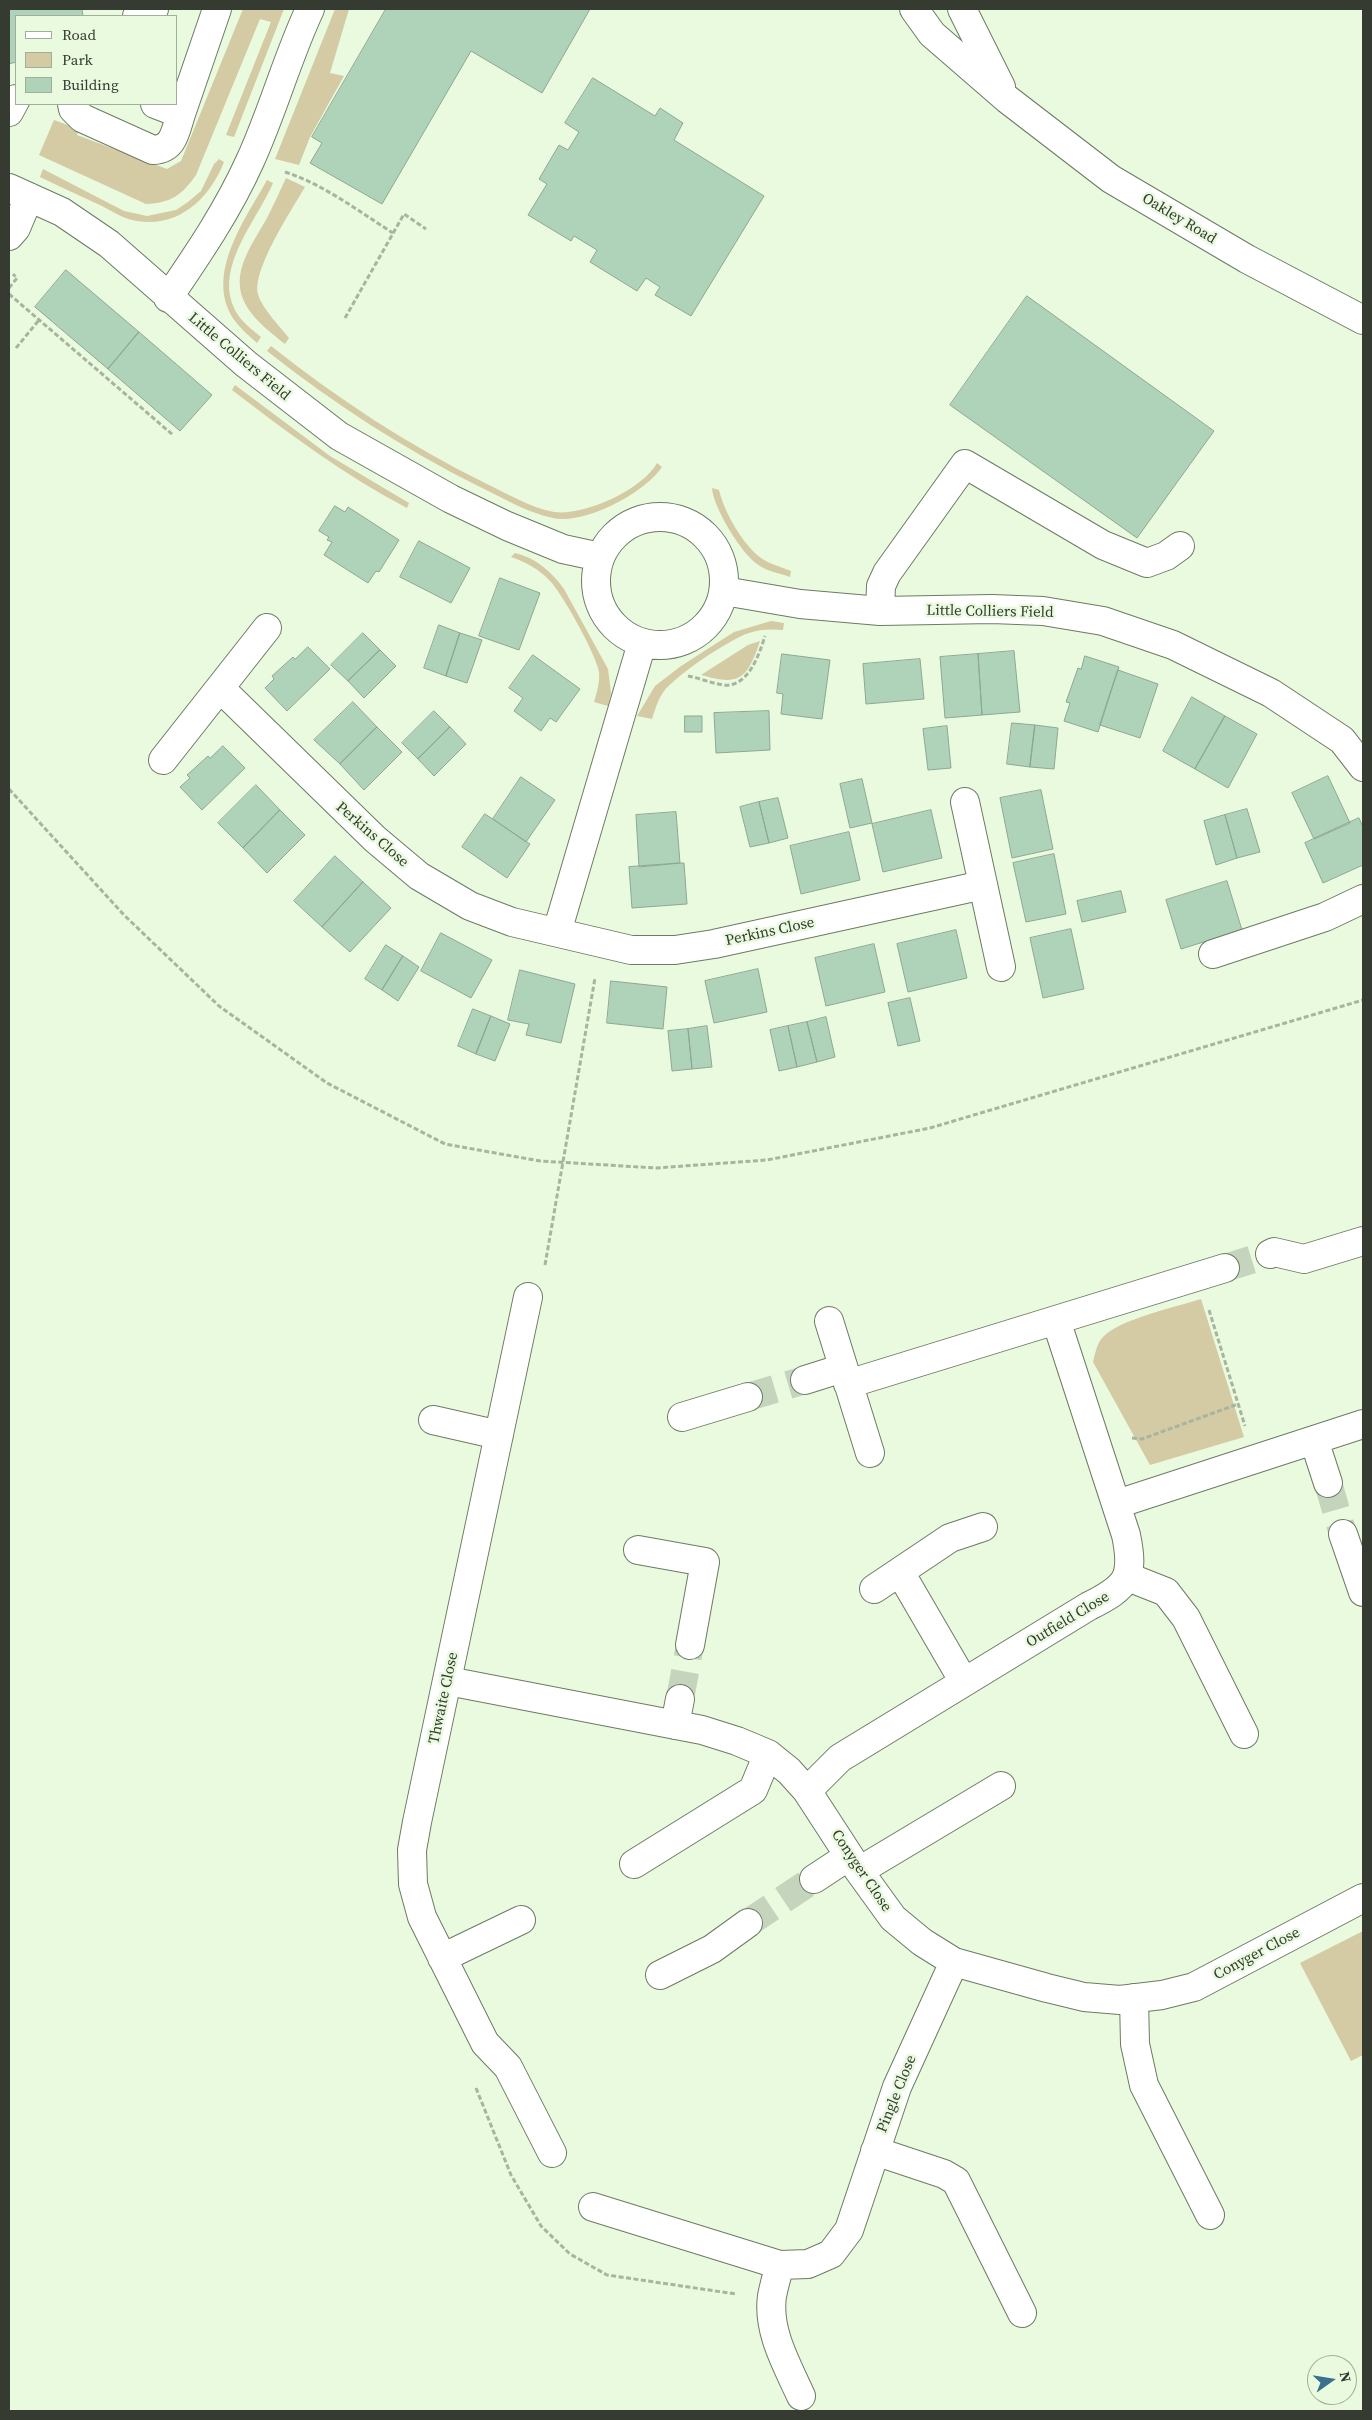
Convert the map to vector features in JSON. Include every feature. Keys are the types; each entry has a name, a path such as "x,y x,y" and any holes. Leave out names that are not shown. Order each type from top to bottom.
{"street":[{"path":"168,298 228,206 250,160 298,35 310,9"},
{"name":"Oakley Road","path":"914,9 932,34 1007,99 1111,179 1247,259 1363,320"},
{"name":"Oakley Road","path":"962,9 1007,99"},
{"path":"72,105 73,109 82,118 153,150 163,150 172,143 211,10"},
{"path":"9,112 15,101"},
{"path":"158,105 181,114"},
{"path":"9,236 16,228 19,192"},
{"name":"Little Colliers Field","path":"19,192 62,212 109,244 168,298 284,395 339,436 451,499 507,526 563,550 600,557"},
{"path":"880,611 881,586 887,573 965,464 1103,545 1147,563 1166,556 1180,546"},
{"path":"657,517 683,520 700,530 714,545 725,576 724,591 720,604 710,621 695,635 676,643 656,645 642,643 619,630 605,615 597,597 596,577 600,557 610,539 625,526 643,518 657,517"},
{"name":"Little Colliers Field","path":"724,591 800,604 880,611 1026,610 1103,621 1173,645 1271,693 1342,740 1363,767"},
{"path":"163,760 267,628"},
{"path":"556,932 642,643"},
{"name":"Perkins Close","path":"220,688 336,804 420,876 470,906 512,922 631,950 675,950 714,944 983,885"},
{"path":"965,802 1001,967"},
{"path":"1213,954 1325,917 1363,899"},
{"path":"1270,1254 1274,1252 1304,1259 1363,1241"},
{"path":"806,1380 846,1376 1056,1320 1225,1268"},
{"name":"Thwaite Close","path":"528,1297 412,1850 413,1884 422,1917 485,2043 508,2067 552,2153"},
{"path":"1056,1320 1117,1504 1131,1560 1128,1577 1166,1592 1186,1618 1244,1734"},
{"path":"829,1321 870,1453"},
{"path":"682,1417 748,1398"},
{"path":"433,1420 499,1434"},
{"path":"1117,1504 1363,1424"},
{"path":"1314,1440 1328,1483"},
{"path":"874,1589 950,1538 983,1527"},
{"path":"1343,1534 1361,1592 1363,1592"},
{"path":"638,1550 705,1562 690,1645"},
{"path":"900,1572 964,1682"},
{"name":"Outfield Close","path":"807,1791 840,1758 1112,1595 1128,1577"},
{"name":"Conyger Close","path":"448,1681 677,1712 768,1754 789,1771 807,1791 893,1918 922,1942 954,1962 1084,1997 1134,1998 1162,1995 1194,1987 1363,1898"},
{"path":"634,1864 753,1790 768,1754"},
{"path":"814,1879 854,1863 1001,1786"},
{"path":"442,1958 521,1920"},
{"path":"660,1975 712,1949 748,1923"},
{"name":"Pingle Close","path":"593,2207 780,2265 808,2264 831,2254 849,2230 897,2087 954,1962"},
{"path":"1134,1998 1135,2044 1144,2085 1210,2215"},
{"path":"875,2151 944,2174 956,2181 1022,2313"},
{"path":"780,2265 772,2297 773,2323 780,2348 801,2396"}],"path":[{"path":"284,171 304,178 326,190 393,233"},
{"path":"345,318 404,214 426,228"},
{"path":"9,288 17,278 13,274"},
{"path":"9,294 173,434"},
{"path":"16,348 39,320"},
{"path":"688,676 723,685 741,680 749,671 761,648 765,635"},
{"path":"9,789 124,915 219,1006 327,1083 445,1144 540,1161 656,1168 767,1160 921,1130 1363,1000"},
{"path":"528,1297 539,1298 601,943"},
{"path":"1199,1276 1246,1429"},
{"path":"1128,1438 1142,1438 1238,1404"}],"green space":[{"path":"243,9 284,9 234,137 226,135 271,22 260,19 196,175 181,193 169,200 146,204 39,155 54,120 79,129 77,135 167,169 181,161"},
{"path":"335,9 349,9 330,73 344,76 310,137 299,165 275,159"},
{"path":"219,159 224,162 218,175 191,208 166,220 152,222 137,221 123,217 40,177 43,169 124,211 147,216 176,210 188,202 201,191 214,164"},
{"path":"286,178 305,187 274,240 261,270 258,283 258,294 263,305 289,338 285,344 261,324 246,306 240,288 240,277 242,266 251,245 268,216"},
{"path":"267,180 273,183 238,250 232,267 229,285 232,302 241,319 261,337 257,343 235,321 226,304 223,286 225,267 231,249 239,230"},
{"path":"271,346 348,403 401,437 485,483 519,500 545,510 566,512 596,505 639,483 657,463 662,467 642,487 613,505 597,512 566,519 534,513 424,457 370,425 292,371 267,351"},
{"path":"235,385 330,456 409,503 407,508 361,482 295,438 232,390"},
{"path":"712,488 719,490 729,516 750,548 764,560 791,571 790,577 773,572 757,564 743,550 722,517"},
{"path":"515,553 530,558 543,566 564,589 608,669 611,693 608,706 594,702 599,683 597,664 586,639 570,611 550,581 532,566 511,557"},
{"path":"771,621 784,623 783,630 753,632 717,650 692,667 664,691 652,719 637,716 655,686 681,666 734,632"},
{"path":"760,641 751,664 740,677 724,680 701,675 748,645"},
{"path":"1201,1299 1244,1437 1150,1465 1093,1362 1096,1349 1103,1337 1122,1325 1149,1314"},
{"path":"1363,1931 1363,2055 1351,2061 1300,1963"}],"building":[{"path":"9,9 82,9 83,15 15,15 15,62 9,64"},
{"path":"386,9 590,9 542,93 471,51 382,204 310,163 322,143 312,137"},
{"path":"593,78 655,116 660,108 683,123 674,140 764,196 691,316 655,295 660,287 646,278 637,291 590,262 597,250 574,236 571,241 528,215 547,184 539,179 559,145 568,150 579,132 565,123"},
{"path":"66,270 139,332 108,369 35,307"},
{"path":"1027,296 1214,431 1137,538 950,405"},
{"path":"139,332 212,395 180,431 108,369"},
{"path":"335,506 345,512 348,507 399,540 379,572 376,571 368,583 324,555 332,542 327,540 329,537 319,531"},
{"path":"419,541 470,568 451,603 400,577"},
{"path":"500,578 540,593 519,650 479,636"},
{"path":"439,625 460,633 446,676 424,668"},
{"path":"363,633 380,650 348,681 331,665"},
{"path":"460,633 482,640 467,683 446,676"},
{"path":"308,647 330,669 287,711 265,688 274,679 272,676 293,657 295,659"},
{"path":"380,650 396,666 364,698 348,681"},
{"path":"1014,651 1020,712 982,715 978,654"},
{"path":"782,654 830,660 822,719 781,714 783,694 777,693"},
{"path":"978,654 982,715 945,718 940,657"},
{"path":"533,655 580,689 556,722 550,718 541,731 514,711 523,698 509,688"},
{"path":"1085,656 1119,667 1098,732 1064,721 1070,703 1066,702 1078,668 1081,669"},
{"path":"920,659 924,699 866,704 863,664"},
{"path":"1118,670 1158,684 1140,738 1100,725"},
{"path":"1192,697 1225,716 1195,769 1163,751"},
{"path":"353,702 377,727 340,764 314,740"},
{"path":"434,711 450,727 418,759 402,743"},
{"path":"769,711 770,750 716,753 714,713"},
{"path":"685,716 702,716 702,732 685,732"},
{"path":"1225,716 1257,734 1228,788 1195,769"},
{"path":"1012,723 1035,725 1030,767 1007,764"},
{"path":"1035,725 1058,728 1054,769 1030,767"},
{"path":"947,726 951,768 928,770 923,729"},
{"path":"377,727 402,752 364,790 340,764"},
{"path":"450,727 466,744 434,776 418,759"},
{"path":"223,746 245,768 202,810 180,787 190,778 187,775 208,756 210,758"},
{"path":"1328,776 1350,823 1314,839 1292,793"},
{"path":"521,777 555,800 526,842 493,819"},
{"path":"862,779 872,823 850,828 840,784"},
{"path":"256,785 280,810 243,848 218,823"},
{"path":"1041,790 1053,849 1012,858 1000,798"},
{"path":"778,798 788,838 769,843 759,802"},
{"path":"759,802 769,843 750,847 740,807"},
{"path":"1247,809 1260,852 1237,858 1225,815"},
{"path":"280,810 305,835 267,873 243,848"},
{"path":"931,810 942,858 883,872 872,824"},
{"path":"676,812 680,863 639,867 636,815"},
{"path":"485,814 530,844 507,878 462,847"},
{"path":"1225,815 1237,858 1216,865 1204,821"},
{"path":"1359,818 1363,827 1363,865 1323,883 1305,843"},
{"path":"849,832 860,880 801,894 790,846"},
{"path":"1054,854 1066,914 1026,922 1013,863"},
{"path":"335,856 363,882 322,927 294,901"},
{"path":"684,863 687,904 632,908 629,867"},
{"path":"1227,881 1242,930 1181,949 1166,900"},
{"path":"363,882 391,908 350,952 322,927"},
{"path":"1121,891 1126,912 1082,922 1077,901"},
{"path":"1071,929 1084,989 1043,998 1030,938"},
{"path":"956,930 967,978 908,992 897,944"},
{"path":"441,933 492,960 471,998 421,971"},
{"path":"874,944 885,992 826,1006 815,958"},
{"path":"386,945 403,956 382,990 365,979"},
{"path":"403,956 419,967 398,1001 382,990"},
{"path":"758,969 767,1012 714,1023 705,981"},
{"path":"520,970 575,984 561,1043 526,1035 529,1024 508,1020"},
{"path":"611,981 667,987 663,1029 607,1023"},
{"path":"910,998 920,1041 898,1046 888,1003"},
{"path":"473,1009 491,1016 476,1054 458,1046"},
{"path":"491,1016 510,1024 495,1061 476,1054"},
{"path":"826,1017 835,1057 817,1062 807,1022"},
{"path":"807,1022 817,1062 797,1067 788,1026"},
{"path":"707,1026 712,1067 692,1069 688,1029"},
{"path":"788,1026 797,1067 779,1071 770,1030"},
{"path":"688,1029 692,1069 672,1071 668,1031"}],"tunnel":[{"path":"1225,1268 1270,1254"},
{"path":"748,1397 805,1380"},
{"path":"1328,1483 1343,1534"},
{"path":"680,1699 690,1645"},
{"path":"748,1923 814,1879"}]}
